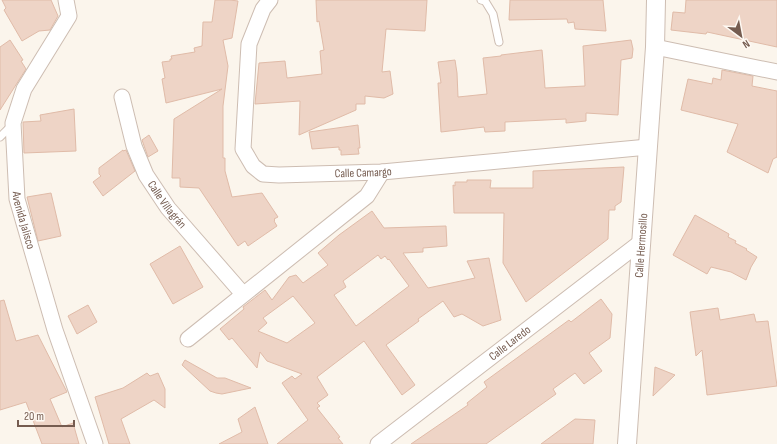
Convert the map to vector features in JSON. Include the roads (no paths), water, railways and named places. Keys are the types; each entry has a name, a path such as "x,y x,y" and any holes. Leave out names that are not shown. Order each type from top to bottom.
{"street":[{"name":"Avenida Jalisco","path":"66,0 69,16 24,89 13,123 17,200 55,330 95,444"},
{"name":"Calle Camargo","path":"270,0 263,9 249,44 243,149 253,166 263,174 279,175 382,172 648,147"},
{"name":"Calle Hermosillo","path":"627,444 655,46 656,0"},
{"path":"655,46 777,72"},
{"name":"Calle Villagrán","path":"122,97 134,146 146,176 168,208 243,294"},
{"path":"188,339 367,196 382,172"},
{"name":"Calle Laredo","path":"378,444 641,242"}],"lane":[{"path":"481,0 485,1 493,14 499,42"},
{"path":"0,137 13,123"}]}
